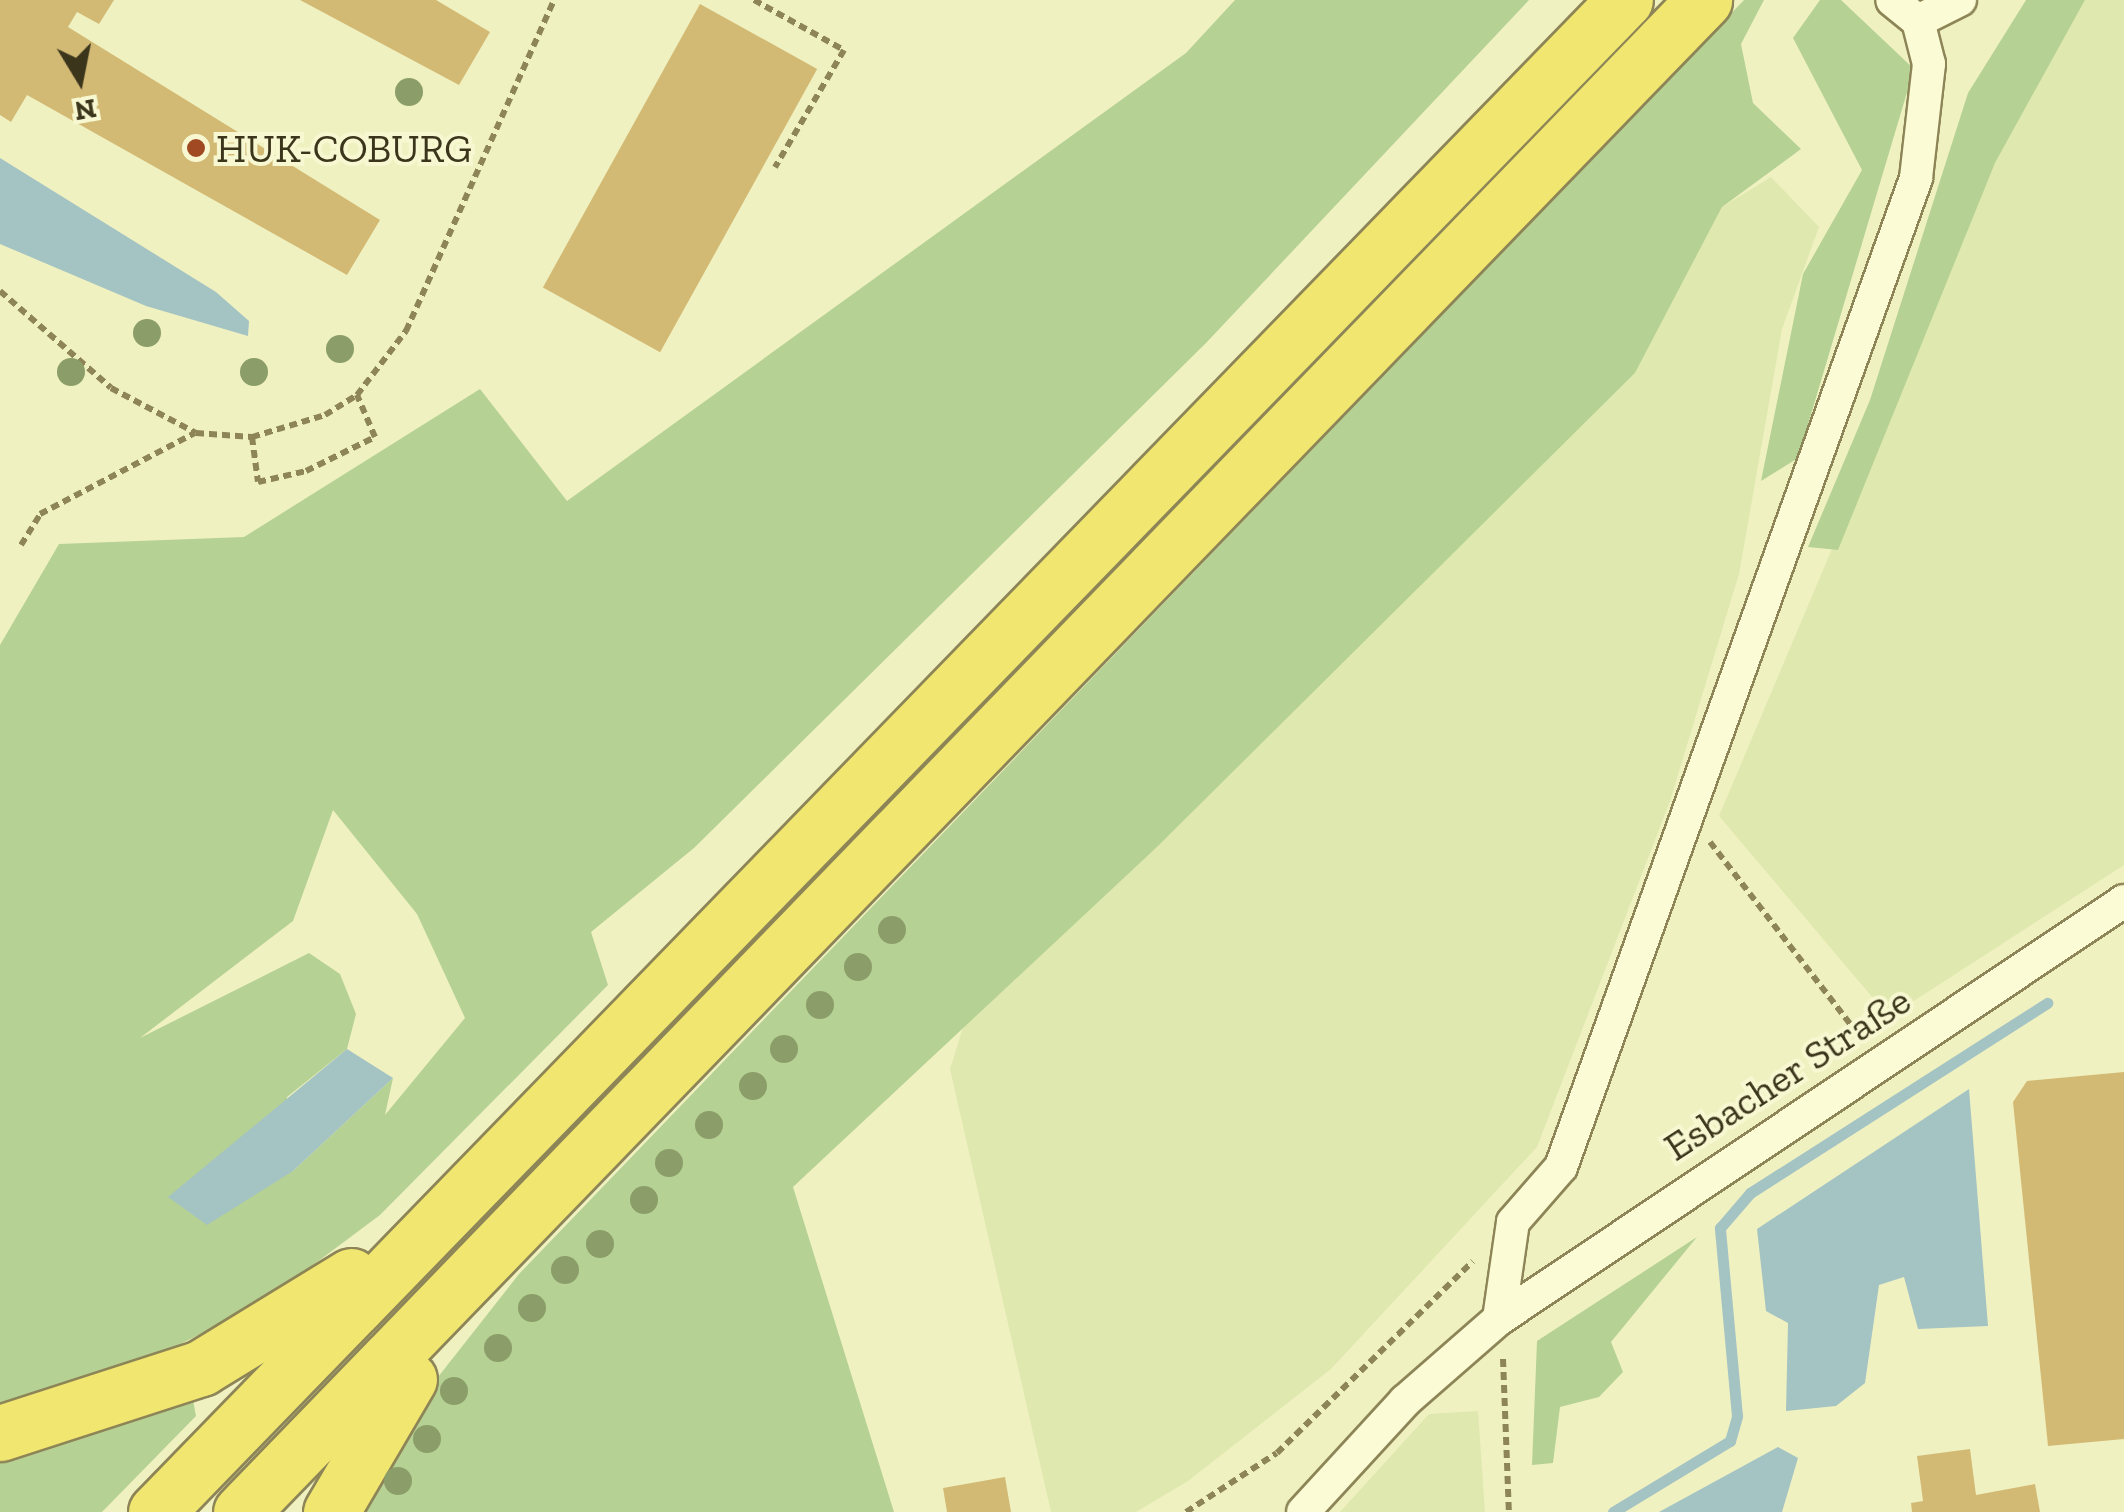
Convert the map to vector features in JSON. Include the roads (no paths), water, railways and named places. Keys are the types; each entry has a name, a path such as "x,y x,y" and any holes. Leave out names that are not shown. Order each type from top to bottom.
{"highway":[{"path":"156,1512 442,1210 1625,0"},
{"path":"241,1512 494,1258 1704,0"},
{"path":"0,1433 201,1368 442,1210"},
{"path":"331,1512 362,1447 494,1258"}],"street":[{"path":"1499,1319 1513,1222 1561,1167 1916,178 1930,97 1918,21 1892,0"},
{"path":"1918,21 1960,0"},
{"name":"Esbacher Straße","path":"1303,1512 1405,1400 1499,1319 2124,901"}],"water":[{"path":"0,158 216,292 249,321 248,336 146,306 0,244"},
{"path":"347,1049 393,1078 293,1171 207,1225 168,1197"},
{"path":"1969,1089 1988,1326 1918,1329 1904,1277 1879,1285 1865,1383 1836,1406 1786,1411 1788,1323 1766,1311 1757,1229"},
{"path":"1778,1447 1798,1458 1782,1512 1659,1512"}],"waterway":[{"path":"1613,1512 1730,1441 1737,1416 1720,1228 1750,1193 2047,1003"}],"place":[{"name":"HUK-COBURG","path":"196,148"}]}
